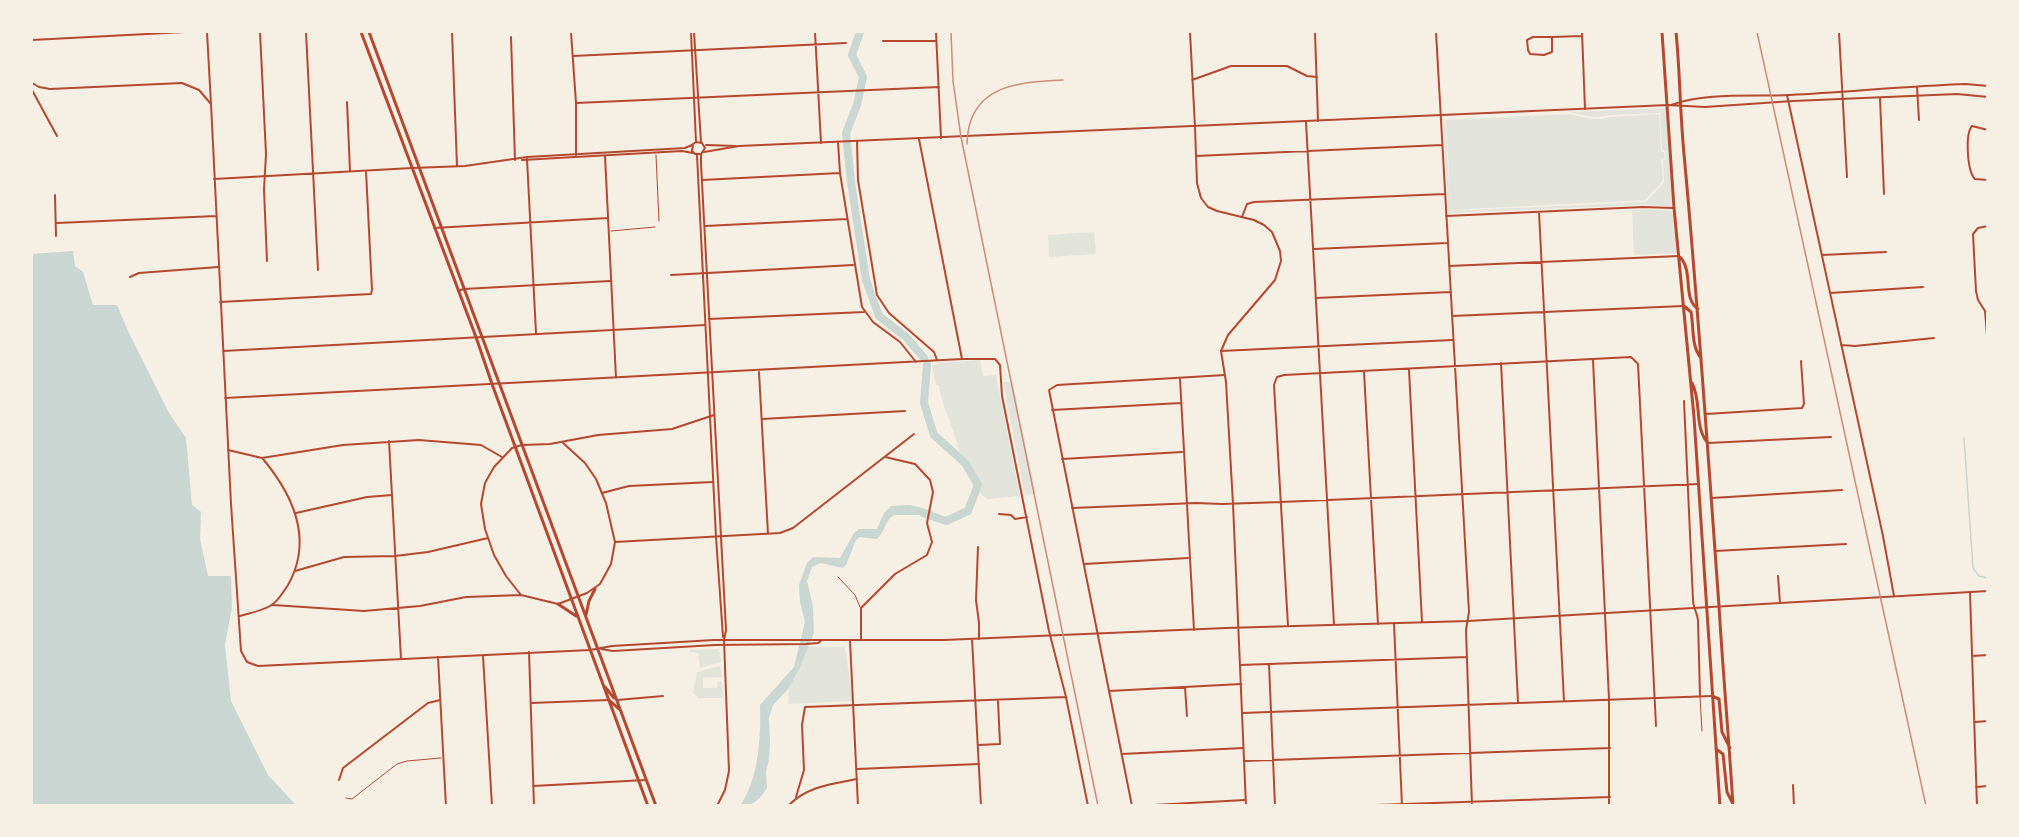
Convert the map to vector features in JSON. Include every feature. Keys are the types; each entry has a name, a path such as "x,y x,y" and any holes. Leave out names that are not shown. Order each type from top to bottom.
{"main road":[{"path":"361,32 648,806"},
{"path":"369,32 656,806"},
{"path":"1662,32 1674,208 1691,382 1720,806"},
{"path":"1676,32 1733,804"},
{"path":"1679,256 1687,267 1691,303 1698,309"},
{"path":"1684,306 1691,312 1696,353 1702,360"},
{"path":"1691,382 1698,396 1701,432 1708,443"},
{"path":"586,617 589,601 595,589"},
{"path":"558,604 579,618"},
{"path":"604,686 617,700"},
{"path":"1713,696 1719,699 1722,732 1730,748"},
{"path":"609,700 622,713"},
{"path":"1716,749 1723,754 1727,792 1733,804"}],"street":[{"path":"86,32 87,38"},
{"path":"32,40 185,32"},
{"path":"207,32 228,450 241,651 247,662 258,666 590,650 612,646 724,640 818,641"},
{"path":"260,32 266,161 267,261"},
{"path":"306,32 318,270"},
{"path":"452,32 457,166"},
{"path":"571,32 576,103 576,155"},
{"path":"692,32 699,142"},
{"path":"815,32 821,143"},
{"path":"936,32 941,138"},
{"path":"1190,32 1197,183 1201,198 1208,207 1254,220 1272,232 1277,240 1281,261 1275,280 1228,335 1221,351 1226,375 1240,628 1246,806"},
{"path":"1315,32 1318,122"},
{"path":"1436,32 1468,621 1472,806"},
{"path":"1582,32 1585,109"},
{"path":"1839,32 1847,177"},
{"path":"1552,37 1551,53 1536,55 1528,53 1529,38 1552,37 1582,36"},
{"path":"511,37 515,160"},
{"path":"883,41 936,40"},
{"path":"573,56 846,43"},
{"path":"1192,80 1231,66 1287,66 1307,76 1317,77"},
{"path":"32,83 50,89 182,83 199,90 210,104"},
{"path":"699,142 704,145 739,146 1318,122 1668,105 1734,96 1966,84 1988,86"},
{"path":"576,103 939,87"},
{"path":"1917,87 1919,120"},
{"path":"32,90 57,136"},
{"path":"1680,104 1705,107 1957,94 1988,97"},
{"path":"1787,95 1894,596"},
{"path":"1881,98 1884,194"},
{"path":"347,102 350,171"},
{"path":"1306,122 1334,625"},
{"path":"1988,130 1972,126 1968,135 1970,173 1976,178 1988,180"},
{"path":"919,139 962,359"},
{"path":"855,141 858,180 877,295 890,313 934,352 937,360"},
{"path":"604,154 686,148 699,142"},
{"path":"840,142 840,173 854,265 864,312 876,325 900,342 916,362"},
{"path":"693,145 699,154 705,226 710,416 718,537"},
{"path":"704,145 699,154 703,274 714,415 729,768 725,790 717,806"},
{"path":"1196,156 1442,145"},
{"path":"214,179 457,166 527,157 682,151 699,154 739,146"},
{"path":"604,154 616,378"},
{"path":"519,159 527,161 576,155"},
{"path":"527,157 536,333"},
{"path":"220,302 371,294 366,171"},
{"path":"702,180 840,173"},
{"path":"1242,217 1245,207 1250,202 1445,194"},
{"path":"55,195 56,236"},
{"path":"1446,216 1643,207 1674,208"},
{"path":"1539,212 1564,701"},
{"path":"57,223 216,216"},
{"path":"434,228 608,218"},
{"path":"705,226 847,219"},
{"path":"1988,226 1978,228 1973,234 1977,297 1987,318 1988,348"},
{"path":"1314,249 1447,243"},
{"path":"1821,255 1886,252"},
{"path":"1449,266 1679,256"},
{"path":"670,275 854,265"},
{"path":"130,277 139,273 218,267"},
{"path":"458,291 464,288 611,281"},
{"path":"1830,293 1923,287"},
{"path":"1316,298 1450,292"},
{"path":"1452,316 1684,306"},
{"path":"709,319 864,312"},
{"path":"223,351 706,325"},
{"path":"1841,345 1855,346 1934,338"},
{"path":"1221,351 1453,340"},
{"path":"225,398 710,374 937,360 986,358 996,360 1000,367 1002,396 1050,636 1066,697 1088,806"},
{"path":"1288,626 1274,385 1277,377 1501,363 1634,359 1638,364 1656,726"},
{"path":"1593,360 1609,699 1609,806"},
{"path":"1706,414 1799,409 1802,407 1801,361"},
{"path":"1501,363 1518,702"},
{"path":"1409,369 1422,622"},
{"path":"759,371 768,534"},
{"path":"1364,371 1378,624"},
{"path":"1226,375 1057,385 1050,389 1052,410 1133,806 1245,800"},
{"path":"1180,379 1194,630"},
{"path":"1684,400 1693,608 1698,614 1700,696"},
{"path":"1052,410 1181,403"},
{"path":"762,419 905,411"},
{"path":"521,595 502,570 488,538 482,515 483,490 489,473 502,457 515,446 562,442 598,435 672,429 714,415"},
{"path":"615,542 780,533 793,528 914,434"},
{"path":"1708,443 1831,437"},
{"path":"228,450 262,458 343,445 419,440 482,445 502,457"},
{"path":"389,441 401,659"},
{"path":"240,616 273,605 350,611 398,609 466,597 521,595 558,604 595,589 612,564 615,542 611,519 602,493 585,463 562,442"},
{"path":"1062,459 1183,452"},
{"path":"861,640 861,609 895,574 927,555 932,542 928,529 928,517 932,487 921,469 911,462 885,457"},
{"path":"262,458 284,486 296,513 299,538 295,571 273,605"},
{"path":"602,493 629,486 713,482"},
{"path":"1072,508 1187,503 1233,504 1698,484"},
{"path":"1712,498 1842,490"},
{"path":"296,513 367,497 392,495"},
{"path":"999,514 1015,519 1027,517"},
{"path":"543,523 550,520"},
{"path":"295,571 344,557 395,556 442,550 488,538"},
{"path":"1715,551 1846,544"},
{"path":"978,547 976,600 979,639"},
{"path":"1083,564 1190,558"},
{"path":"1778,576 1780,603"},
{"path":"1970,591 1977,806"},
{"path":"598,649 613,651 822,640 979,639 1468,621 1988,591"},
{"path":"1394,623 1402,804"},
{"path":"972,639 981,806"},
{"path":"850,640 858,806"},
{"path":"529,652 534,806"},
{"path":"483,655 492,806"},
{"path":"1972,656 1988,655"},
{"path":"438,657 446,806"},
{"path":"1240,665 1467,657"},
{"path":"1269,663 1275,806"},
{"path":"1109,690 1241,684"},
{"path":"1185,687 1187,716"},
{"path":"617,700 663,696"},
{"path":"1242,713 1713,696"},
{"path":"796,797 804,770 804,708 1066,697"},
{"path":"339,780 343,768 428,703 440,700"},
{"path":"531,703 609,700"},
{"path":"978,745 1000,744 998,700"},
{"path":"1975,722 1988,721"},
{"path":"1122,754 1243,748"},
{"path":"1244,761 1610,748"},
{"path":"857,769 979,764"},
{"path":"533,786 646,780"},
{"path":"788,806 796,797 818,787 857,780"},
{"path":"1793,785 1794,806"},
{"path":"1976,787 1988,786"},
{"path":"1346,806 1610,797"}],"lane":[{"path":"656,153 659,221"},
{"path":"609,231 655,227"},
{"path":"838,577 855,595 861,609"},
{"path":"1700,696 1702,731"},
{"path":"346,798 352,799 397,764 443,758"}],"shaded area":[{"path":"1666,108 1672,206 1643,205 1448,213 1443,119 1445,119 1451,211 1646,202 1664,182 1663,161 1666,159 1666,151 1662,150 1660,113 1595,117 1571,112"},
{"path":"1571,114 1596,119 1659,114 1661,151 1664,152 1665,159 1661,160 1663,181 1645,200 1451,210 1446,120"},
{"path":"1632,210 1672,211 1677,253 1634,255"},
{"path":"1094,232 1096,254 1049,257 1048,235"},
{"path":"73,251 75,266 83,272 93,305 117,305 169,413 186,438 192,505 201,512 200,539 208,576 231,576 232,607 225,645 231,701 268,775 296,805 32,805 32,254"},
{"path":"980,360 983,376 996,375 1020,496 987,499 980,492 969,476 943,403 939,385 936,385 932,366 939,363"},
{"path":"1003,382 1013,382 1036,494 1025,495"},
{"path":"910,505 933,511 932,517 894,515 877,539 860,537 856,540 843,568 821,563 812,567 807,581 813,607 814,633 789,688 773,705 769,718 767,788 756,801 740,806 755,770 759,744 760,705 794,667 805,622 799,585 807,563 813,557 840,558 854,533 859,529 877,529 884,513 891,506"},
{"path":"805,647 845,647 853,701 788,704 789,688 800,667"},
{"path":"718,649 721,662 700,668 698,653 690,652 690,650"},
{"path":"720,666 722,677 703,678 703,688 717,688 718,682 722,682 723,698 698,698 693,693 697,672"}],"waterway":[{"path":"860,32 852,55 863,77 857,105 846,133 866,280 879,316 906,337 924,358"},
{"path":"923,513 946,521 968,511 978,485 965,463 934,435 924,403 927,364"},
{"path":"1964,438 1973,568 1979,576 1988,578"}],"railway":[{"path":"951,32 953,81 961,137 1098,806"},
{"path":"1757,32 1926,806"},
{"path":"967,144 970,124 976,109 986,98 1013,86 1063,80"}]}
